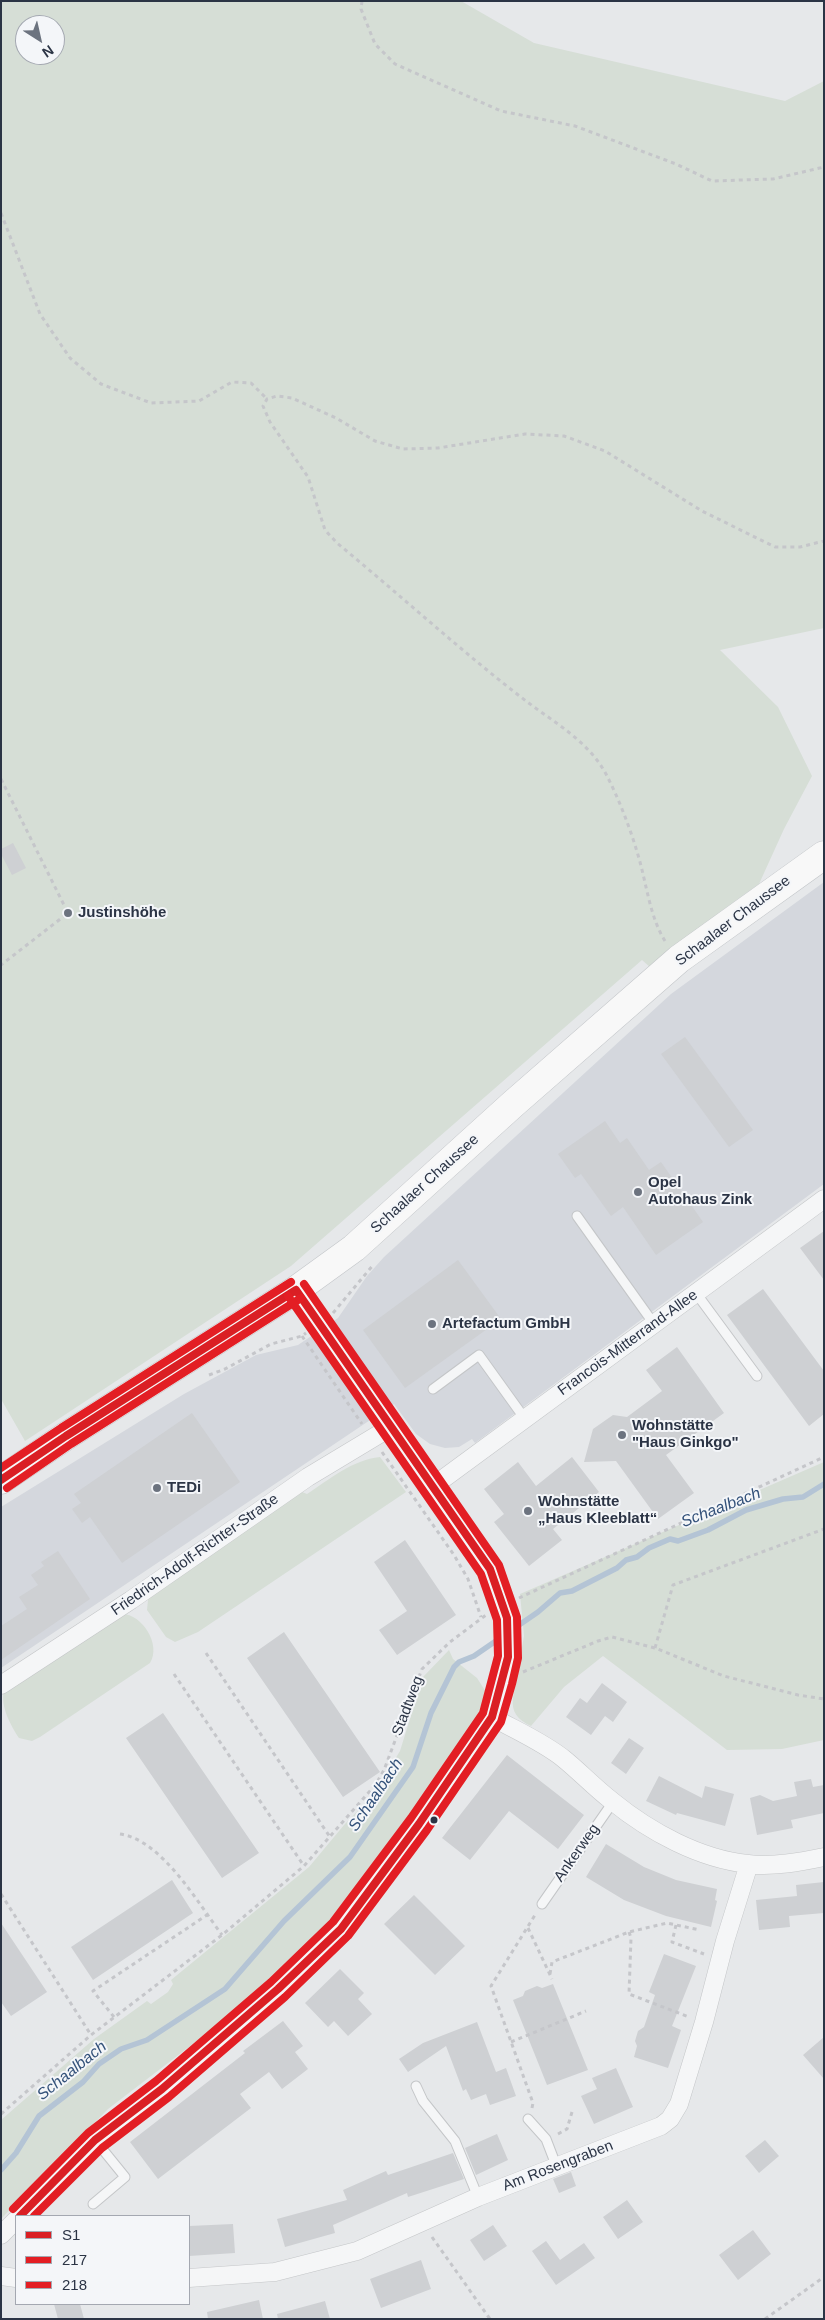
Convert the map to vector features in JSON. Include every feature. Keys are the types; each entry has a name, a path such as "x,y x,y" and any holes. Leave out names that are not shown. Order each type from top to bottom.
{"main road":[{"name":"Schaalaer Chaussee","path":"1,1480 66,1436 296,1290 354,1248 541,1080 680,959 824,855"}],"street":[{"name":"Francois-Mitterrand-Allee","path":"432,1487 824,1199"},
{"path":"21,2215 95,2140 162,2089 278,1989 341,1929 420,1824 492,1717 508,1657 505,1612 490,1569 296,1290"},
{"name":"Friedrich-Adolf-Richter-Straße","path":"1,1685 134,1605 308,1477 390,1427"},
{"path":"492,1717 562,1757 613,1802 652,1829 685,1845 716,1857 749,1864 792,1863 824,1857"},
{"name":"Am Rosengraben","path":"190,2278 275,2272 357,2251 478,2197 556,2165 661,2126 670,2119 679,2104 749,1864"},
{"path":"1,2235 15,2221"},
{"path":"1,2276 15,2278"}],"lane":[{"path":"576,1216 654,1324"},
{"path":"696,1293 757,1376"},
{"path":"433,1389 479,1356 525,1419"},
{"name":"Ankerweg","path":"542,1904 613,1802"},
{"path":"416,2086 423,2101 454,2141 478,2197"},
{"path":"528,2119 546,2140 556,2165"},
{"path":"94,2204 125,2177 95,2140"}],"path":[{"path":"362,1 361,9 375,44 395,64 501,111 575,126 676,164 712,181 773,179 824,168"},
{"path":"1,213 40,314 70,358 101,384 151,403 199,401 232,382 251,383 267,398"},
{"path":"267,398 277,396 292,398 336,418 374,441 402,448 438,448 525,434 564,436 605,451 702,510 775,547 800,547 824,540"},
{"path":"267,398 263,406 270,422 308,477 325,530 337,543 526,701 566,729 590,752 605,773 621,810 639,859 657,929 680,959"},
{"path":"1,779 68,913 1,966"},
{"path":"302,1336 454,1555 468,1579 481,1618"},
{"name":"Stadtweg","path":"1,2114 91,2035 222,1935 304,1866 376,1784 384,1770 422,1669 450,1642 481,1618 505,1612 824,1457"},
{"path":"655,1648 673,1585 824,1529"},
{"path":"502,1681 598,1640 612,1637 655,1648 724,1676 798,1695 824,1699"},
{"path":"206,1653 330,1837"},
{"path":"174,1674 304,1866"},
{"path":"120,1834 132,1836 169,1865 191,1891 222,1935"},
{"path":"1,1894 91,2035"},
{"path":"528,2119 533,2103 491,1986 542,1904"},
{"path":"114,2017 93,1991 207,1916"},
{"path":"550,1974 552,1962 629,1932 667,1923 700,1930"},
{"path":"676,1925 672,1942 720,1960"},
{"path":"528,1928 552,1979"},
{"path":"629,1932 631,1938 629,1994 704,2022"},
{"path":"511,2042 586,2011"},
{"path":"546,2140 567,2129 572,2112"},
{"path":"421,2222 490,2319"},
{"path":"765,2319 824,2277"}],"shaded area":[{"path":"1,1 461,1 534,43 785,101 824,81 824,628 720,650 778,707 812,776 784,829 759,884 720,912 651,968 642,960 291,1266 25,1441 1,1399"},
{"path":"824,882 824,1184 475,1443 472,1439 459,1447 445,1448 430,1444 416,1434 394,1404 1,1668 1,1507 184,1394 256,1355 298,1345 338,1318 367,1276 384,1257 671,994"},
{"path":"380,1457 406,1492 198,1632 175,1642 166,1637 147,1610 148,1600 152,1593 302,1492 307,1494 351,1466"},
{"path":"824,1462 824,1740 782,1749 727,1750 603,1656 564,1687 531,1726 516,1715 513,1707 513,1698 524,1636 520,1594"},
{"path":"120,1614 135,1618 147,1631 153,1647 150,1663 40,1737 32,1741 19,1738 5,1709 4,1691"},
{"path":"449,1650 453,1659 477,1678 486,1692 478,1714 457,1755 431,1795 390,1852 385,1848 351,1893 356,1898 289,1968 108,2109 1,2219 1,2120 94,2039 147,2001 151,2004 168,1992 173,1984 171,1980 309,1867 344,1825 373,1795 400,1751 423,1677"}],"building":[{"path":"13,843 26,868 12,875 1,854 1,849"},
{"path":"685,1037 753,1130 729,1147 661,1054"},
{"name":"Opel Autohaus Zink","path":"605,1121 620,1143 627,1138 649,1170 661,1162 703,1222 656,1255 623,1207 611,1216 581,1174 575,1178 558,1154"},
{"path":"824,1231 824,1280 800,1248"},
{"name":"Artefactum GmbH","path":"458,1260 501,1319 405,1388 363,1330"},
{"path":"763,1289 824,1371 824,1414 809,1426 727,1315"},
{"name":"Wohnstätte \"Haus Ginkgo\"","path":"677,1347 724,1413 666,1455 694,1493 658,1519 616,1461 584,1462 593,1429 613,1415 627,1417 662,1391 646,1370"},
{"name":"TEDi","path":"192,1413 240,1482 122,1563 90,1517 82,1523 72,1509 81,1503 74,1494"},
{"name":"Wohnstätte „Haus Kleeblatt“","path":"572,1457 599,1492 553,1529 562,1540 529,1566 494,1522 504,1514 484,1489 518,1462 536,1486"},
{"path":"405,1540 456,1615 397,1655 379,1630 407,1611 374,1562"},
{"path":"58,1551 90,1599 1,1660 1,1626 27,1609 19,1597 38,1585 31,1575 44,1566 41,1562"},
{"path":"284,1632 380,1772 343,1797 247,1658"},
{"path":"602,1683 627,1702 613,1722 605,1716 591,1735 566,1717 580,1698 587,1703"},
{"path":"163,1713 259,1853 222,1878 126,1738"},
{"path":"629,1738 644,1748 626,1774 611,1763"},
{"path":"507,1755 584,1815 558,1849 509,1811 470,1860 442,1838"},
{"path":"659,1776 702,1798 705,1786 734,1794 725,1826 677,1813 676,1815 646,1801"},
{"path":"811,1779 813,1787 824,1785 824,1813 791,1820 793,1828 757,1835 750,1798 760,1795 773,1801 797,1796 794,1782"},
{"path":"606,1844 644,1867 676,1880 717,1889 715,1900 717,1901 711,1927 666,1916 624,1900 586,1877"},
{"path":"172,1880 193,1913 93,1980 71,1947"},
{"path":"824,1882 824,1913 789,1916 790,1927 759,1930 756,1900 797,1896 796,1885"},
{"path":"414,1895 465,1946 435,1975 384,1924"},
{"path":"1,1923 47,1992 11,2016 1,2002"},
{"path":"664,1954 696,1966 672,2026 681,2030 668,2068 634,2057 638,2031 644,2027 655,1995 649,1992"},
{"path":"340,1969 364,1993 358,1999 372,2014 348,2036 334,2021 328,2027 305,2003"},
{"path":"553,1984 588,2070 547,2085 513,2000 523,1996 525,1991 537,1986 542,1988"},
{"path":"283,2021 303,2046 295,2052 308,2069 282,2089 269,2072 240,2094 251,2108 158,2179 130,2142 245,2053 243,2051"},
{"path":"477,2022 496,2072 506,2068 516,2096 490,2105 486,2094 471,2100 466,2089 463,2091 446,2046 408,2072 399,2059 423,2043"},
{"path":"824,2037 824,2079 803,2055"},
{"path":"616,2068 633,2107 594,2124 581,2096 597,2089 592,2078"},
{"path":"497,2134 508,2160 476,2175 465,2148"},
{"path":"765,2140 779,2156 759,2173 745,2156"},
{"path":"453,2153 464,2179 408,2197 407,2193 333,2225 335,2233 285,2247 277,2219 347,2200 343,2190 386,2171 388,2175"},
{"path":"571,2172 576,2186 559,2193 553,2179"},
{"path":"627,2200 643,2222 618,2239 603,2217"},
{"path":"233,2224 235,2253 190,2256 190,2226"},
{"path":"493,2225 507,2246 484,2261 470,2240"},
{"path":"753,2230 771,2254 738,2280 719,2255"},
{"path":"546,2241 560,2260 584,2243 595,2258 556,2285 532,2251"},
{"path":"421,2260 431,2289 381,2308 370,2279"},
{"path":"259,2300 263,2319 208,2319 207,2312"},
{"path":"325,2301 330,2319 278,2319 277,2314"},
{"path":"54,2305 80,2305 84,2319 58,2319"}],"waterway":[{"name":"Schaalbach","path":"1,2170 16,2153 39,2116 83,2082 99,2064 121,2049 147,2040 225,1989 284,1921 350,1857 413,1767 431,1713 454,1667 459,1662 474,1656 538,1612 560,1593 572,1591 617,1568 626,1560 637,1557 649,1548 670,1539 678,1541 708,1530 746,1510 783,1499 803,1497 824,1484"}],"transit line":[{"name":"218","path":"1,1468 291,1282"},
{"name":"217","path":"35,2215 102,2148 169,2097 285,1997 348,1936 427,1830 501,1722 512,1684 518,1658 517,1617 499,1565 304,1284"},
{"name":"S1","path":"1,1480 66,1436 296,1290"},
{"name":"S1","path":"21,2215 95,2140 162,2089 278,1989 341,1929 419,1824 492,1717 508,1657 507,1618 490,1569 296,1290"},
{"name":"218","path":"13,2209 88,2133 156,2081 271,1982 333,1922 411,1818 483,1713 498,1656 497,1620 481,1574 288,1296"},
{"name":"217","path":"7,1488 71,1444 301,1298"}],"place":[{"name":"Justinshöhe","path":"68,913"},
{"name":"Opel Autohaus Zink","path":"638,1192"},
{"name":"Artefactum GmbH","path":"432,1324"},
{"name":"Wohnstätte \"Haus Ginkgo\"","path":"622,1435"},
{"name":"TEDi","path":"157,1488"},
{"name":"Wohnstätte „Haus Kleeblatt“","path":"528,1511"}]}
